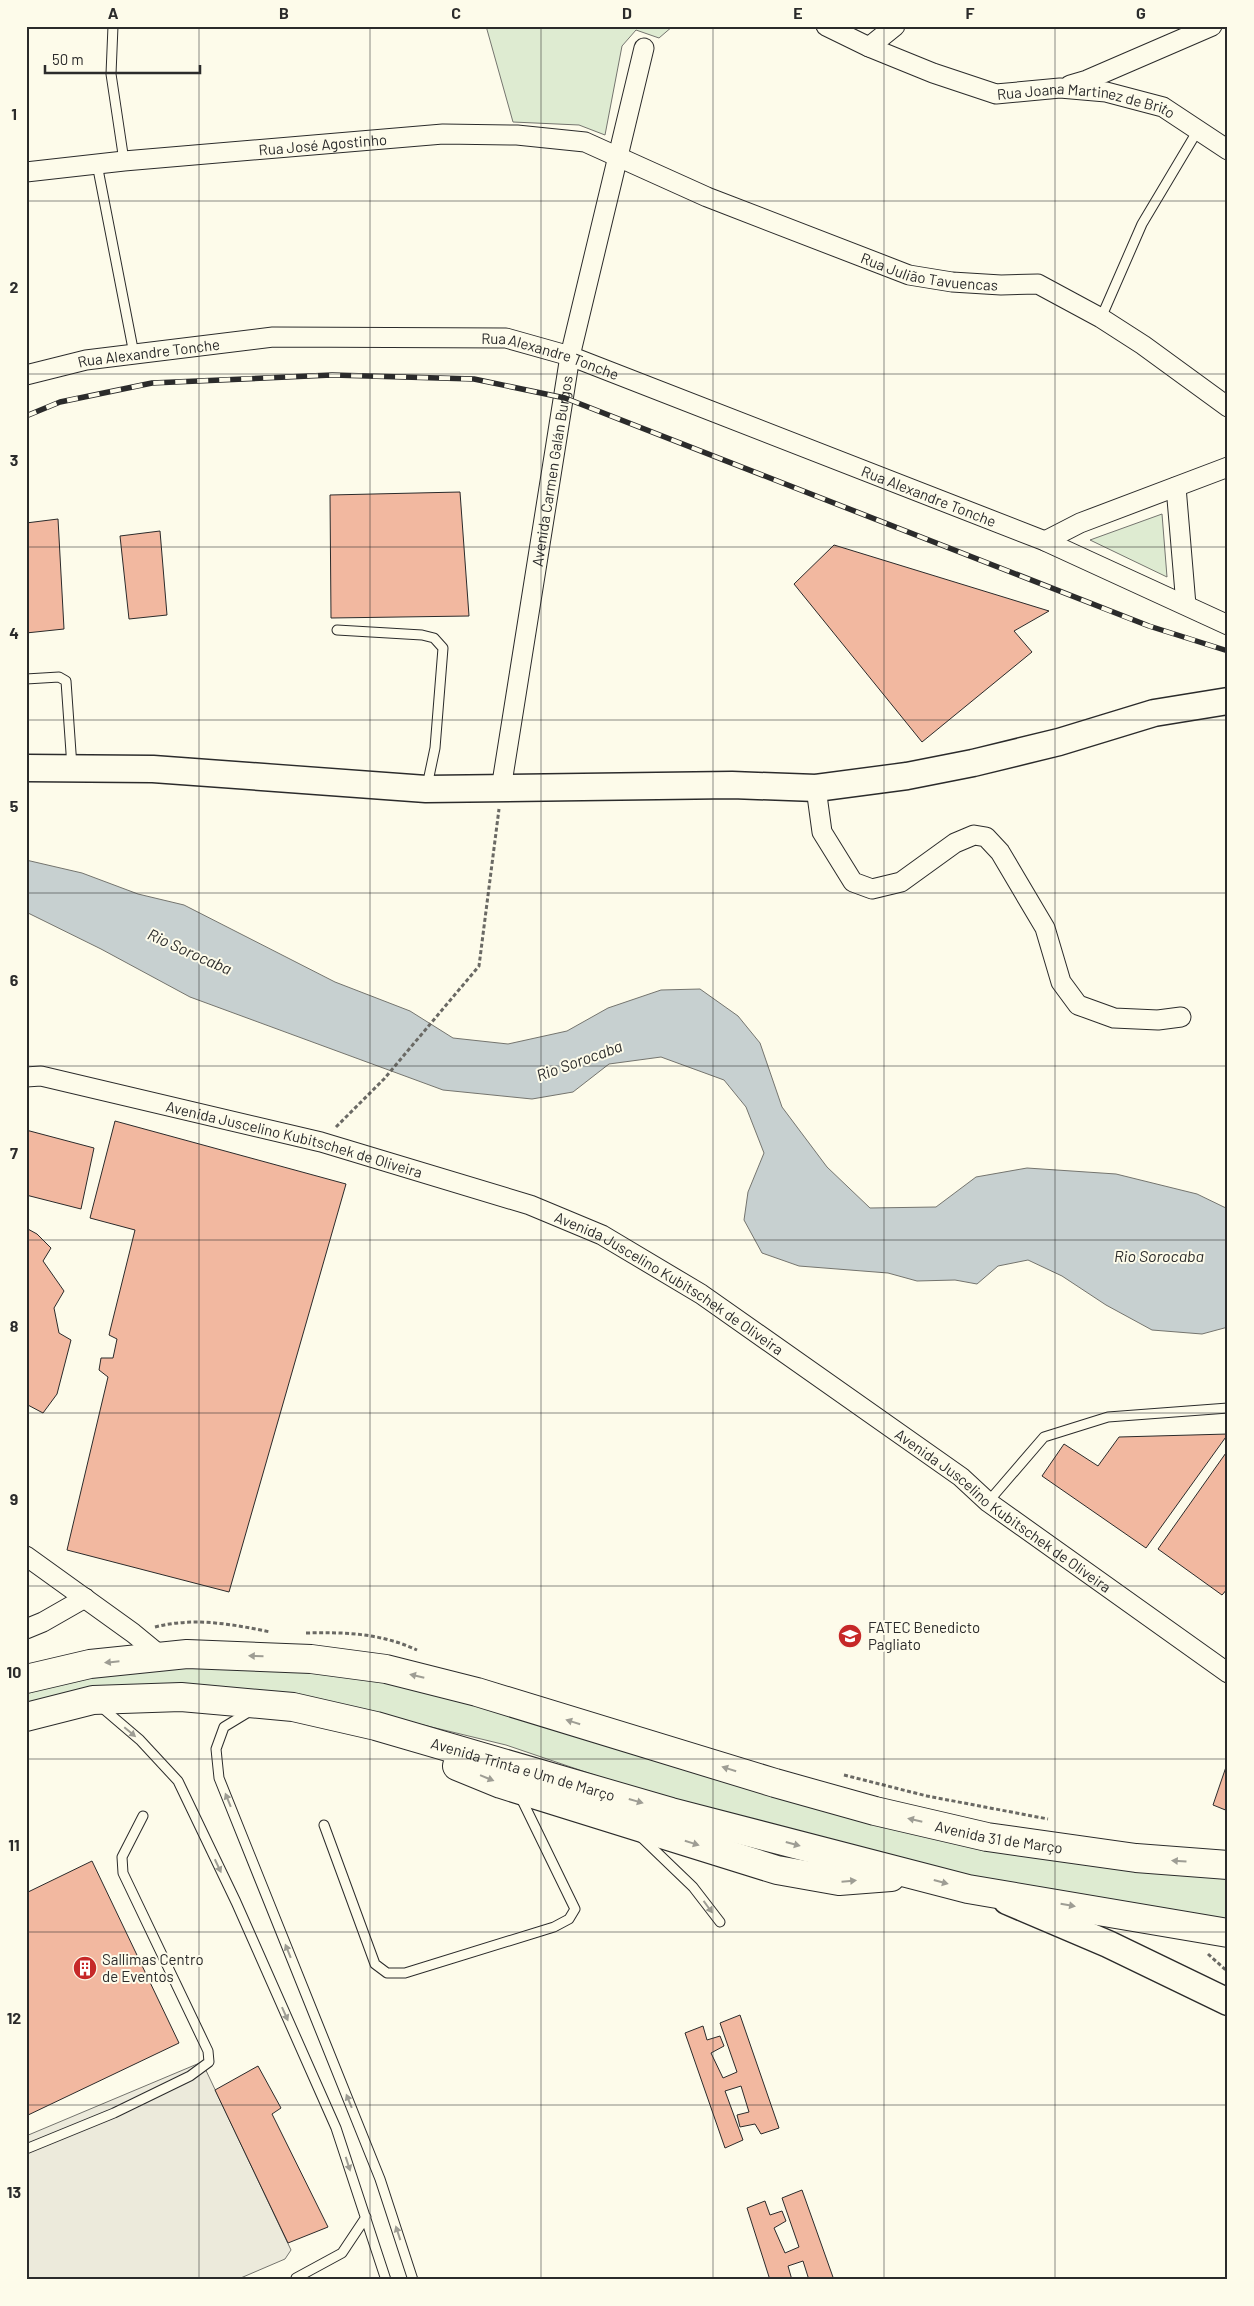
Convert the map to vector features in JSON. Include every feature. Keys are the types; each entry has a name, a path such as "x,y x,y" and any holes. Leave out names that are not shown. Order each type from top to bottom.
{"highway":[{"name":"Avenida 31 de Março","path":"161,1656 186,1654 311,1659 386,1669 477,1692 775,1783 875,1811 987,1837 1136,1858 1228,1865"},
{"path":"26,1679 90,1664 161,1656"},
{"name":"Avenida Trinta e Um de Março","path":"26,1717 93,1700 181,1697 293,1707 376,1726 671,1812 912,1875"},
{"path":"293,1707 517,1789 777,1870 840,1882 912,1875 983,1892 1228,1933"}],"main road":[{"path":"26,768 72,770 153,769 426,789 732,785 816,788 907,776 973,763 1059,742 1154,713 1228,701"},
{"path":"983,1892 1108,1944 1228,2002"}],"street":[{"name":"Rua Joana Martinez de Brito","path":"826,26 869,47 933,73 996,94 1060,88 1106,92 1163,107 1228,150"},
{"path":"869,47 895,26"},
{"path":"1060,88 1087,80 1212,26"},
{"name":"Avenida Carmen Galán Burgos","path":"501,789 570,356 616,155 644,48"},
{"name":"Rua José Agostinho","path":"26,172 124,161 443,134 517,136 584,142 616,155"},
{"name":"Rua Julião Tavuencas","path":"616,155 707,197 909,275 952,282 1001,285 1038,284 1101,318 1143,345 1228,407"},
{"name":"Rua Alexandre Tonche","path":"26,375 86,360 273,337 506,338 570,356 1045,541 1228,625"},
{"path":"1045,541 1080,523 1228,467"},
{"path":"1176,486 1186,605"},
{"path":"816,788 822,832 853,882 872,889 901,882 955,843 974,835 986,837 1000,852 1045,928 1061,982 1078,1005 1114,1018 1158,1020 1181,1017"},
{"name":"Avenida Juscelino Kubitschek de Oliveira","path":"26,1077 41,1076 321,1142 530,1205 602,1235 701,1294 961,1477 988,1502 1228,1673"},
{"path":"26,1556 161,1656"},
{"path":"26,1629 84,1598"}],"lane":[{"path":"113,26 110,74 124,161"},
{"path":"1101,318 1142,224 1198,130"},
{"path":"97,164 134,354"},
{"path":"337,630 422,635 434,638 443,648 435,748 426,789"},
{"path":"26,679 59,677 66,681 72,770"},
{"path":"988,1502 1044,1437 1108,1417 1228,1408"},
{"path":"93,1700 140,1740 178,1781 236,1902 336,2128 386,2280"},
{"path":"261,1705 224,1727 216,1749 219,1778 380,2179 413,2280"},
{"path":"324,1825 375,1964 386,1973 405,1973 554,1927 569,1920 575,1909 517,1789"},
{"path":"26,2148 114,2113 190,2076 209,2062 208,2051 123,1873 122,1857 143,1816"},
{"path":"625,1822 694,1887 720,1922"},
{"path":"296,2278 342,2253 366,2217"}],"path":[{"path":"321,1142 384,1079 479,966 501,789"}],"green space":[{"path":"486,26 673,26 659,38 636,30 622,46 605,135 579,125 513,122"},
{"path":"1162,514 1167,577 1090,540"},
{"path":"232,1664 386,1681 1081,1860 1228,1879 1228,1925 998,1883 862,1854 609,1780 506,1745 361,1710 26,1707 26,1689 51,1683 128,1670"}],"shaded area":[{"path":"202,2062 291,2250 285,2259 236,2280 26,2280 26,2136"}],"water":[{"name":"Rio Sorocaba","path":"26,860 82,873 138,894 184,905 335,982 410,1011 453,1038 508,1044 567,1031 608,1008 661,990 700,989 738,1016 760,1043 782,1107 827,1167 870,1208 936,1207 976,1177 1027,1168 1116,1174 1197,1194 1228,1209 1228,1327 1202,1334 1152,1330 1106,1305 1062,1276 1028,1260 998,1266 977,1284 955,1280 917,1281 888,1273 799,1266 762,1253 744,1220 748,1192 764,1153 746,1107 724,1080 661,1057 609,1064 573,1092 532,1099 443,1090 190,997 101,949 26,912"}],"building":[{"path":"460,492 469,616 331,618 330,495"},
{"path":"58,519 64,629 26,633 26,523"},
{"path":"160,531 167,615 129,619 120,536"},
{"path":"834,545 1049,611 1014,631 1032,652 922,742 794,584"},
{"path":"115,1121 346,1184 229,1592 67,1550 108,1377 99,1370 101,1358 113,1358 117,1339 109,1335 135,1230 90,1218"},
{"path":"26,1130 94,1148 81,1209 26,1195"},
{"path":"26,1228 37,1234 51,1248 43,1261 64,1291 54,1308 59,1333 71,1340 57,1394 43,1413 26,1404"},
{"path":"1228,1434 1146,1548 1042,1476 1064,1444 1098,1466 1119,1437"},
{"path":"1228,1450 1228,1588 1222,1595 1158,1549"},
{"path":"1228,1764 1228,1811 1213,1805"},
{"name":"Sallimas Centro de Eventos","path":"92,1861 179,2043 26,2116 26,1893"},
{"path":"740,2015 779,2128 761,2134 755,2124 740,2127 737,2115 749,2112 741,2086 725,2091 743,2140 725,2148 685,2033 703,2026 707,2040 720,2036 724,2046 711,2053 723,2078 737,2072 720,2023"},
{"path":"258,2066 281,2108 272,2114 328,2227 288,2243 215,2090"},
{"path":"802,2190 834,2280 809,2280 803,2261 788,2266 792,2280 770,2280 747,2208 765,2201 770,2215 782,2211 786,2221 774,2228 785,2253 799,2247 782,2198"}],"railway":[{"path":"26,416 60,402 152,383 332,375 474,379 565,398 1149,626 1228,651"}],"place":[{"name":"FATEC Benedicto Pagliato","path":"850,1636"},
{"name":"Sallimas Centro de Eventos","path":"85,1968"}]}
